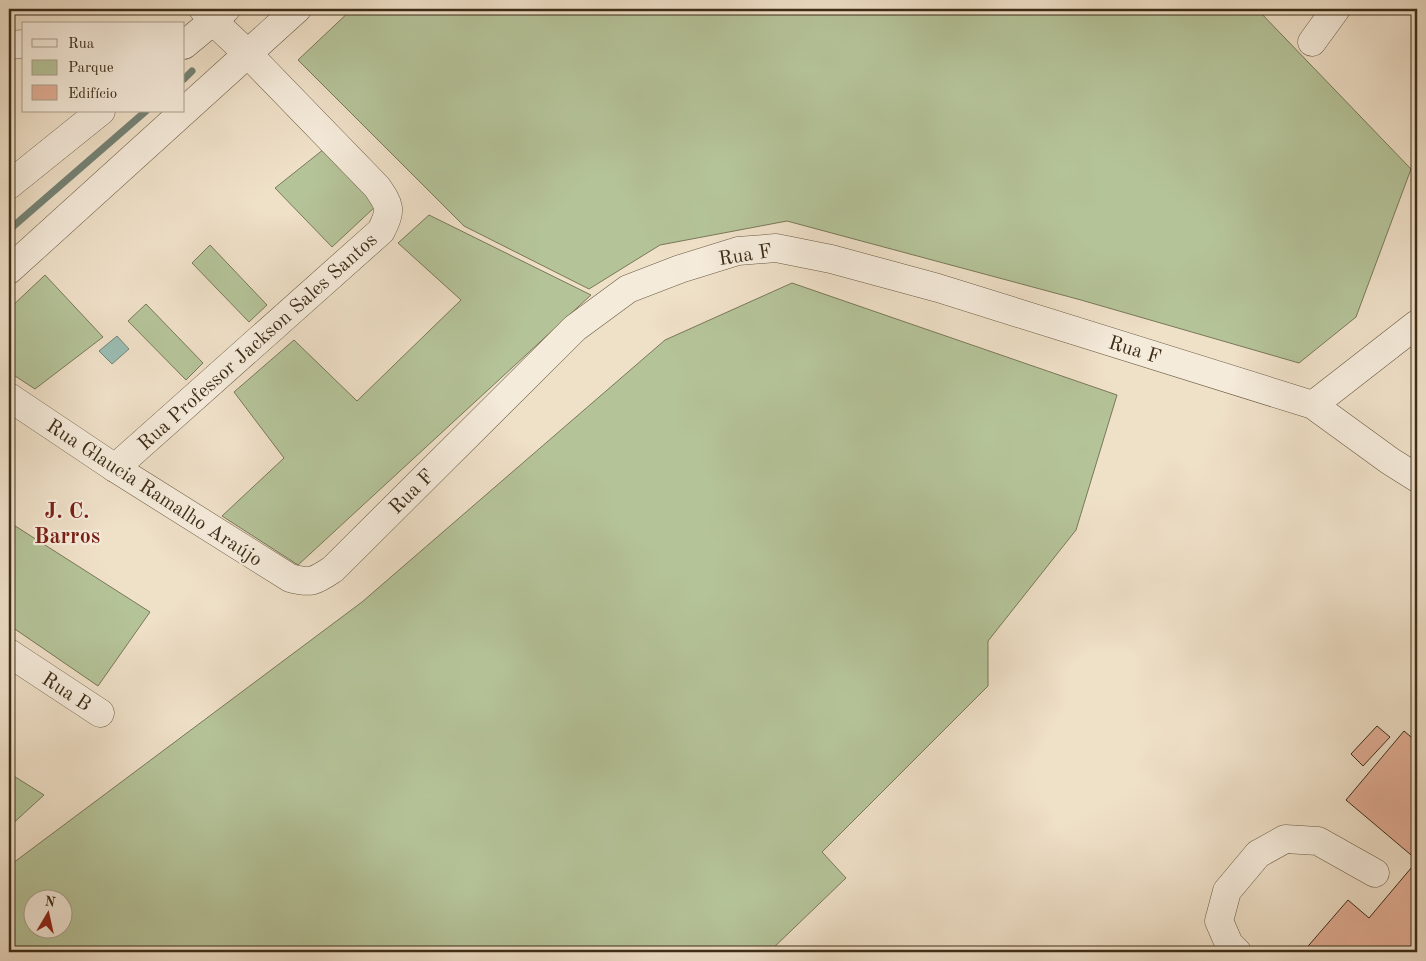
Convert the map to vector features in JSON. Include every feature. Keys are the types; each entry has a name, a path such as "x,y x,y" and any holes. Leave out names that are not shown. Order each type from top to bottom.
{"street":[{"path":"185,111 297,9"},
{"path":"1312,42 1336,9"},
{"path":"185,26 214,13"},
{"path":"185,44 214,13"},
{"name":"Rua Professor Jackson Sales Santos","path":"115,468 380,231 388,217 387,203 377,187 248,54 214,13"},
{"path":"9,45 22,44"},
{"path":"9,185 100,112"},
{"path":"9,270 184,112"},
{"name":"Rua F","path":"304,582 318,579 333,569 575,328 628,289 680,269 738,251 776,248 840,262 938,288 1313,405 1390,461 1417,478"},
{"path":"1313,405 1417,324"},
{"name":"Rua Glaucia Ramalho Araújo","path":"9,397 115,468 290,578 304,582"},
{"name":"Rua B","path":"9,653 100,713"},
{"path":"1237,952 1229,944 1219,921 1227,891 1258,854 1285,839 1318,841 1375,873"}],"green space":[{"path":"352,9 1257,9 1411,169 1356,317 1299,363 1081,300 787,221 660,245 589,289 464,226 298,60"},
{"path":"324,149 376,206 332,247 275,188"},
{"path":"429,215 591,295 298,565 222,516 284,458 234,392 294,340 357,401 461,300 398,243"},
{"path":"210,245 267,305 249,322 192,263"},
{"path":"45,275 103,337 35,389 9,372 9,309"},
{"path":"792,283 1117,395 1076,530 988,641 988,686 822,852 846,878 769,952 9,952 9,866 362,602 665,340"},
{"path":"146,304 203,363 186,380 128,321"},
{"path":"9,522 150,612 98,686 9,625"},
{"path":"9,773 44,795 9,827"}],"water":[{"path":"117,336 129,349 112,364 99,351"}],"building":[{"path":"1377,726 1390,737 1363,766 1351,754"},
{"path":"1404,731 1417,742 1417,860 1346,800"},
{"path":"1417,861 1417,952 1303,952 1348,900 1369,918"}],"waterway":[{"path":"185,78 192,71"},
{"path":"9,230 145,112"}],"district":[{"name":"J. C. Barros","path":"67,522"}]}
